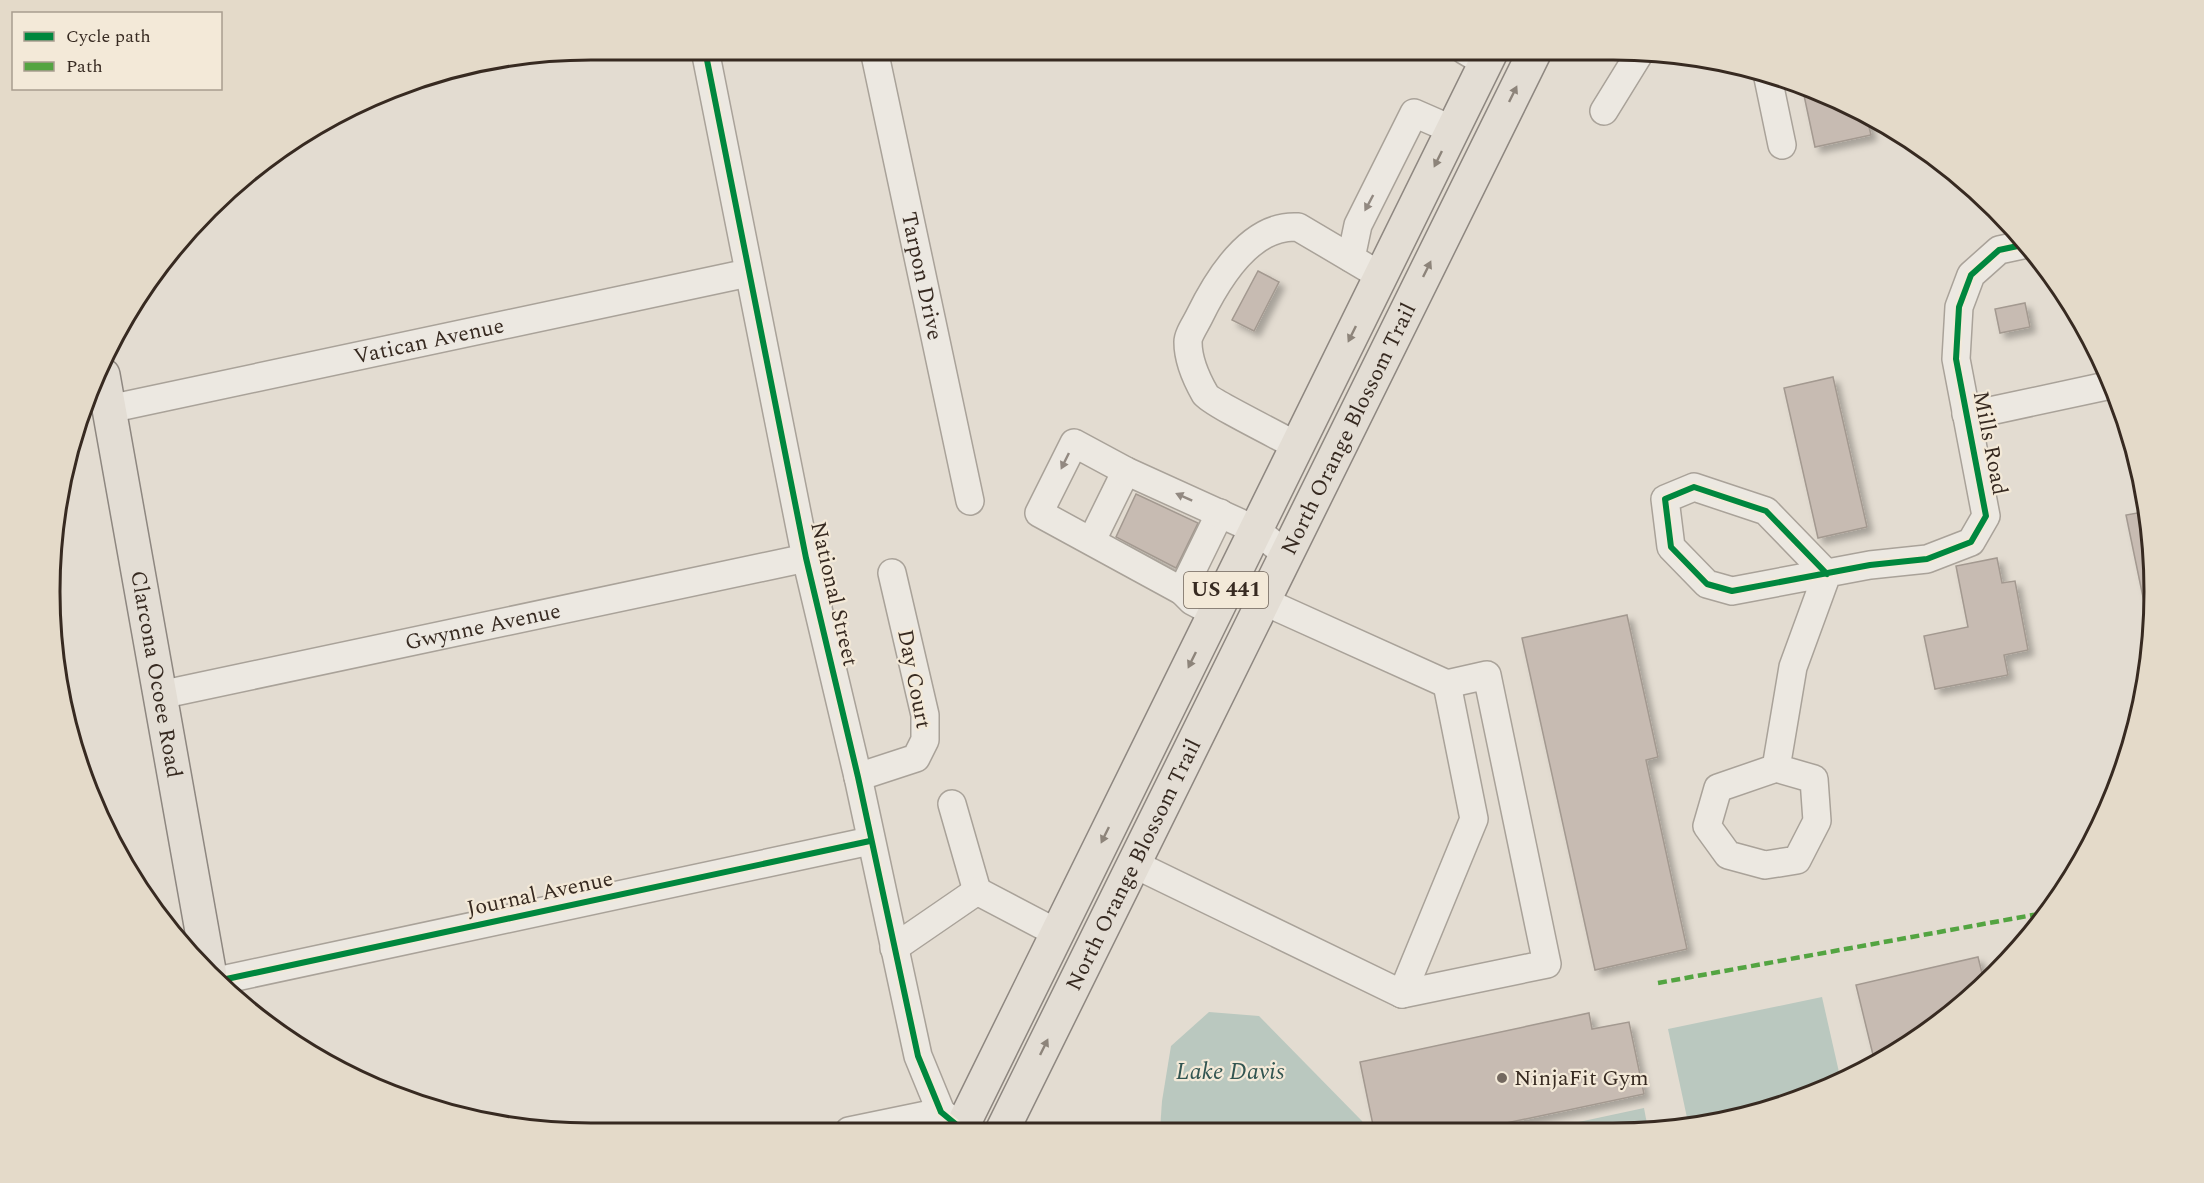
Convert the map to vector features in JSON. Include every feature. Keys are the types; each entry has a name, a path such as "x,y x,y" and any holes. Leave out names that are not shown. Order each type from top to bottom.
{"main road":[{"name":"North Orange Blossom Trail","path":"958,1123 1057,933 1453,130 1479,60"},
{"name":"North Orange Blossom Trail","path":"1006,1123 1531,60"},
{"name":"Clarcona Ocoee Road","path":"104,380 207,957"}],"street":[{"name":"National Street","path":"707,60 806,558 858,777 918,1056 954,1123"},
{"name":"Tarpon Drive","path":"876,60 970,501"},
{"path":"1604,111 1635,61"},
{"path":"1769,84 1782,146"},
{"path":"1351,258 1358,225 1414,113 1453,130"},
{"path":"1297,446 1206,397 1192,365 1187,341 1208,297 1241,253 1271,232 1287,227 1298,227 1381,276"},
{"name":"Mills Road","path":"1827,574 1766,511 1694,487 1665,499 1671,547 1707,584 1732,591 1827,574 1870,566 1927,559 1971,542 1986,516 1956,359 1959,306 1971,275 1999,250 2016,246"},
{"name":"Vatican Avenue","path":"109,409 748,273"},
{"path":"1966,414 2103,387"},
{"path":"1215,613 1192,601 1182,591 1040,513 1074,443 1126,471 1256,530 1286,554"},
{"path":"1092,540 1126,471"},
{"path":"1182,591 1220,513"},
{"name":"Gwynne Avenue","path":"160,695 806,558"},
{"name":"Day Court","path":"858,777 916,758 925,740 925,715 892,573"},
{"path":"1776,768 1793,667 1827,574"},
{"path":"1134,864 1402,994 1547,964 1487,675 1447,684 1263,601"},
{"path":"1402,994 1474,819 1447,684"},
{"path":"952,804 977,891 1057,933"},
{"name":"Journal Avenue","path":"228,979 870,841"},
{"path":"894,948 977,891"}],"water":[{"path":"1822,997 1839,1072 1816,1083 1750,1105 1687,1117 1668,1029"},
{"name":"Lake Davis","path":"1209,1012 1259,1016 1363,1123 1160,1123 1171,1046"},
{"path":"1644,1108 1647,1122 1612,1123 1574,1123"}],"building":[{"path":"1804,96 1869,126 1871,135 1815,147"},
{"path":"1258,271 1279,282 1254,331 1232,320"},
{"path":"2025,303 2030,327 2000,333 1995,309"},
{"path":"1833,377 1867,527 1818,538 1784,388"},
{"path":"1136,494 1198,523 1176,568 1116,537"},
{"path":"2138,513 2143,557 2144,601 2126,515"},
{"path":"1997,558 2002,583 2015,581 2028,650 2004,655 2008,675 1935,689 1924,636 1968,627 1956,566"},
{"path":"1627,615 1658,757 1646,760 1687,949 1595,970 1522,638"},
{"path":"1978,957 1982,973 1936,1013 1873,1055 1856,985"},
{"name":"NinjaFit Gym","path":"1589,1013 1592,1029 1629,1022 1644,1094 1506,1123 1373,1123 1360,1062"}],"marked path":[{"path":"1658,983 2034,915"}],"cycle path":[{"path":"707,60 806,558 858,777 918,1056 941,1112 954,1123"},
{"path":"1826,573 1870,565 1927,559 1971,542 1986,516 1956,359 1959,307 1971,275 1999,250 2016,246"},
{"path":"1694,487 1766,511 1826,573 1732,591 1707,584 1671,547 1665,499 1694,487"},
{"path":"228,979 870,841"}],"place":[{"name":"NinjaFit Gym","path":"1502,1078"}]}
